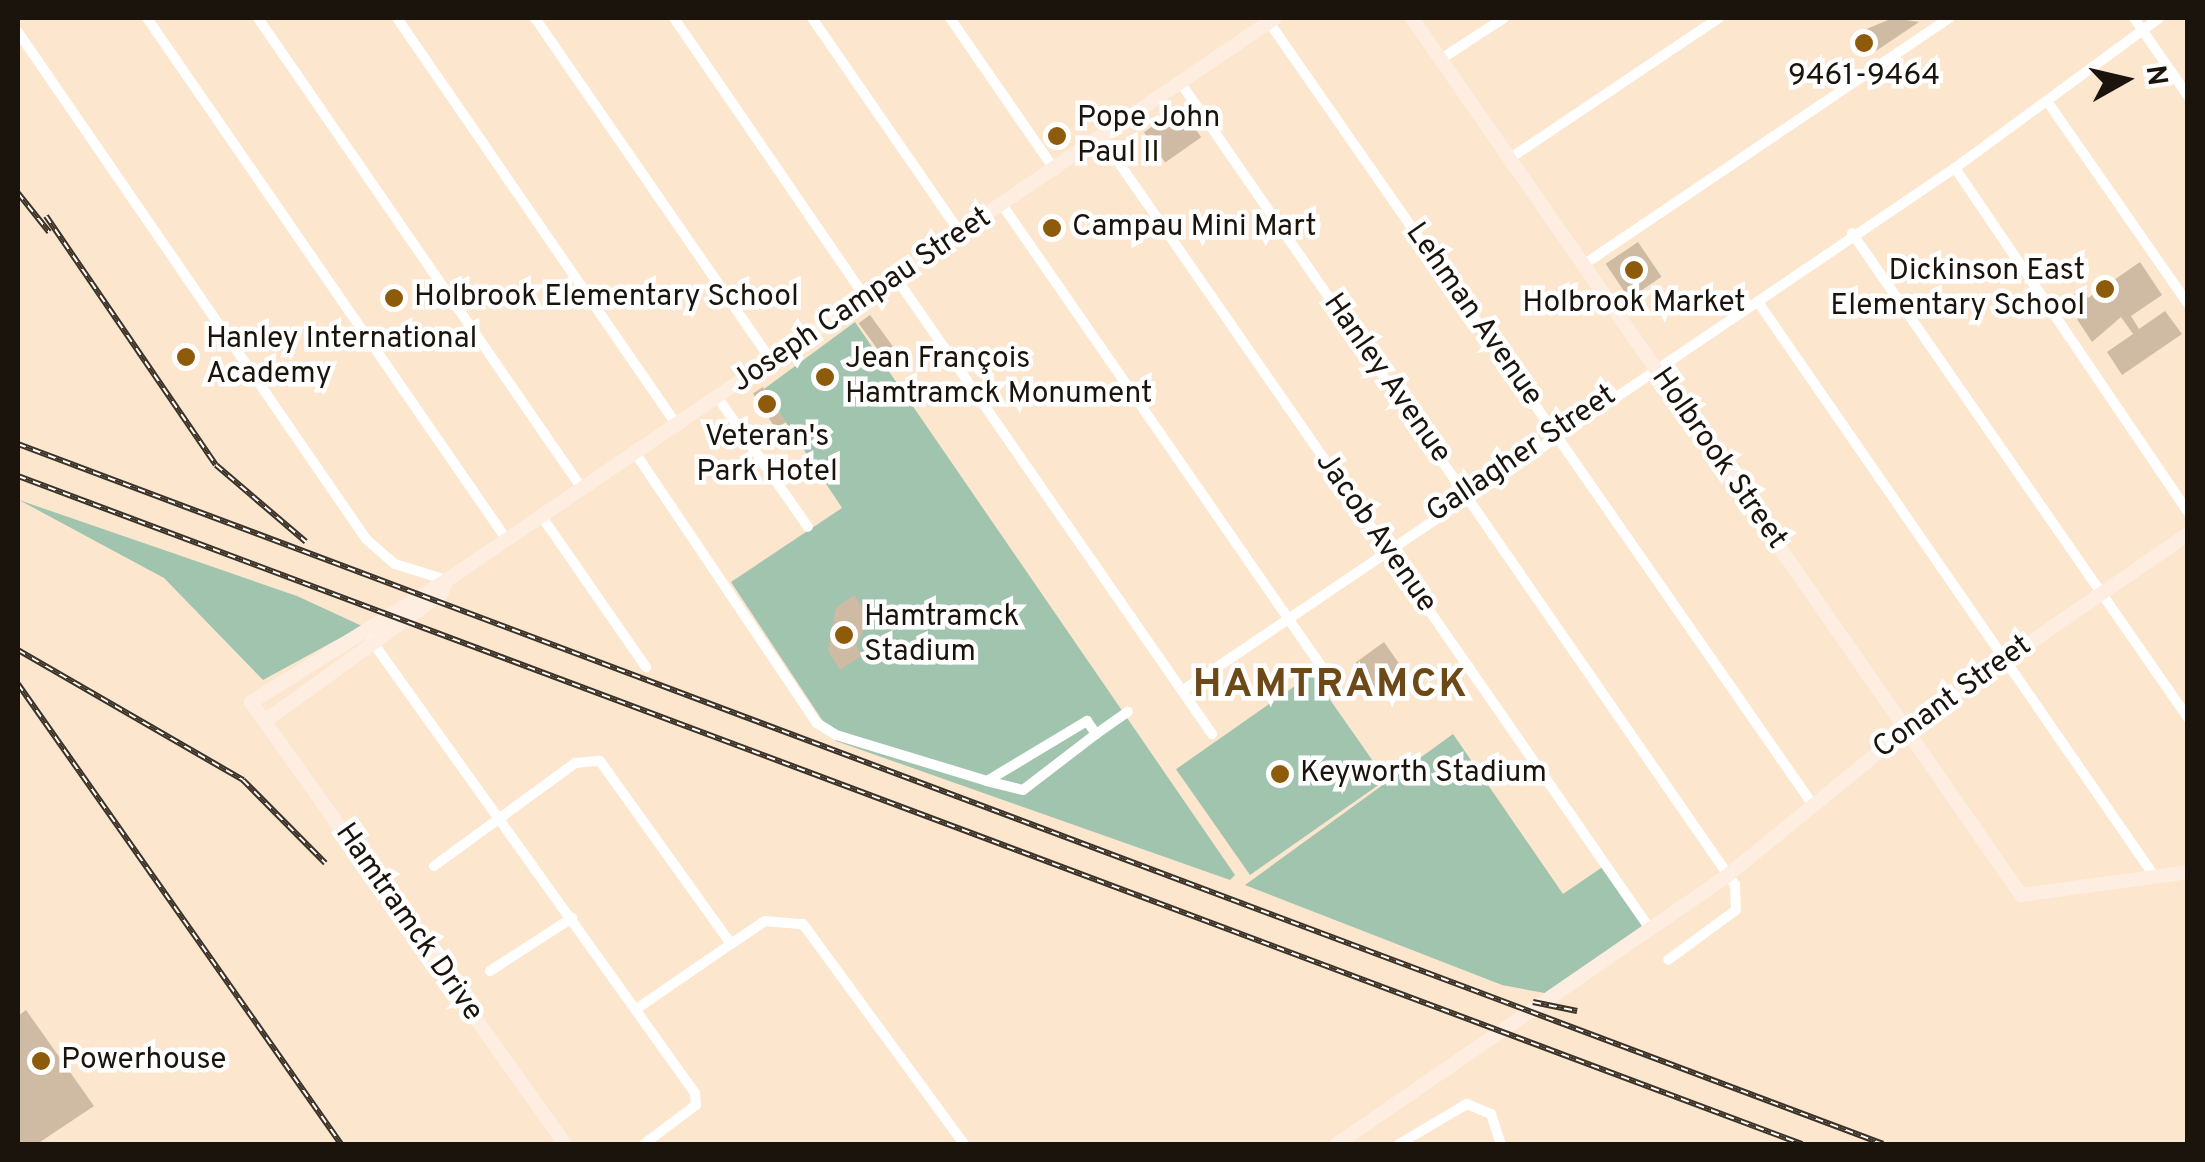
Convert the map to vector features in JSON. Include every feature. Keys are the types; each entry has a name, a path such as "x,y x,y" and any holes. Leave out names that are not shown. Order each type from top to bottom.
{"street":[{"path":"147,18 507,540"},
{"path":"258,18 583,490"},
{"path":"396,18 677,426"},
{"path":"535,18 772,362"},
{"path":"674,18 866,298"},
{"path":"812,18 961,234"},
{"path":"950,18 1055,170"},
{"name":"Holbrook Street","path":"1412,18 1904,730 2026,898 2155,877"},
{"path":"1441,59 1504,18"},
{"path":"1509,158 1718,18"},
{"path":"1583,265 1950,18"},
{"path":"2134,18 2188,96"},
{"name":"Gallagher Street","path":"1182,691 1554,431 1758,302 1852,233 1954,168 2159,18"},
{"name":"Joseph Campau Street","path":"252,702 441,594 447,580 1272,20"},
{"name":"Lehman Avenue","path":"1272,20 1813,805"},
{"path":"18,32 366,539 395,564 447,580"},
{"name":"Hanley Avenue","path":"1180,82 1728,874"},
{"path":"2047,101 2188,304"},
{"name":"Jacob Avenue","path":"1101,137 1650,929"},
{"path":"1954,168 2188,512"},
{"path":"1002,206 1330,679"},
{"path":"1852,233 2188,718"},
{"path":"896,278 1212,734"},
{"path":"1758,302 2155,877 2188,872"},
{"path":"718,398 808,526"},
{"path":"636,454 817,723 1024,790 1128,712"},
{"path":"542,517 646,667"},
{"name":"Conant Street","path":"1337,1144 1728,874 1904,730 2188,534"},
{"path":"369,637 572,918 696,1106 644,1144"},
{"name":"Joseph Campau Street","path":"265,721 369,637"},
{"name":"Hamtramck Drive","path":"252,702 564,1144"},
{"path":"987,781 1086,721 1096,734"},
{"path":"434,866 575,763 600,761 731,944"},
{"path":"1668,960 1736,910 1728,874"},
{"path":"490,971 572,918"},
{"path":"636,1010 765,921 803,924 964,1144"},
{"path":"1399,1144 1467,1104 1491,1114 1501,1144"}],"green space":[{"path":"855,322 1235,875 1230,880 836,741 731,582 842,508 764,389"},
{"path":"19,500 297,596 362,626 263,680 164,578"},
{"name":"Keyworth Stadium","path":"1312,674 1386,780 1250,875 1176,769"},
{"path":"1453,734 1563,894 1604,866 1650,929 1550,994 1502,985 1245,885"}],"building":[{"path":"1893,18 1919,22 1867,57 1852,35"},
{"path":"1180,107 1201,137 1165,163 1144,132"},
{"name":"Holbrook Market","path":"1638,242 1661,277 1629,299 1606,264"},
{"name":"Dickinson East Elementary School","path":"2140,262 2162,295 2131,316 2139,329 2165,311 2182,334 2122,375 2107,352 2133,334 2121,317 2092,342 2065,301 2082,289 2088,298"},
{"path":"870,315 901,357 889,365 859,323"},
{"name":"Veteran's Park Hotel","path":"763,387 786,422 776,429 753,394"},
{"name":"Hamtramck Stadium","path":"854,595 870,617 856,645 862,655 840,670 828,651 836,608"},
{"path":"1384,642 1412,682 1386,697 1375,696 1355,663"},
{"name":"Powerhouse","path":"26,1010 94,1106 37,1144 18,1144 18,1016"}],"railway":[{"path":"18,193 49,232"},
{"path":"46,216 216,465 306,542"},
{"path":"18,444 1883,1144"},
{"path":"18,476 1802,1144"},
{"path":"18,650 243,780 325,863"},
{"path":"18,684 341,1144"},
{"path":"1533,1002 1577,1011"}],"place":[{"name":"9461-9464","path":"1864,43"},
{"name":"Pope John Paul II","path":"1057,136"},
{"name":"Campau Mini Mart","path":"1052,228"},
{"name":"Holbrook Market","path":"1634,270"},
{"name":"Dickinson East Elementary School","path":"2105,289"},
{"name":"Holbrook Elementary School","path":"394,298"},
{"name":"Hanley International Academy","path":"186,357"},
{"name":"Jean François Hamtramck Monument","path":"825,377"},
{"name":"Veteran's Park Hotel","path":"767,404"},
{"name":"Hamtramck Stadium","path":"844,635"},
{"name":"Keyworth Stadium","path":"1280,774"},
{"name":"Powerhouse","path":"41,1061"}],"district":[{"name":"HAMTRAMCK","path":"1331,686"}]}
